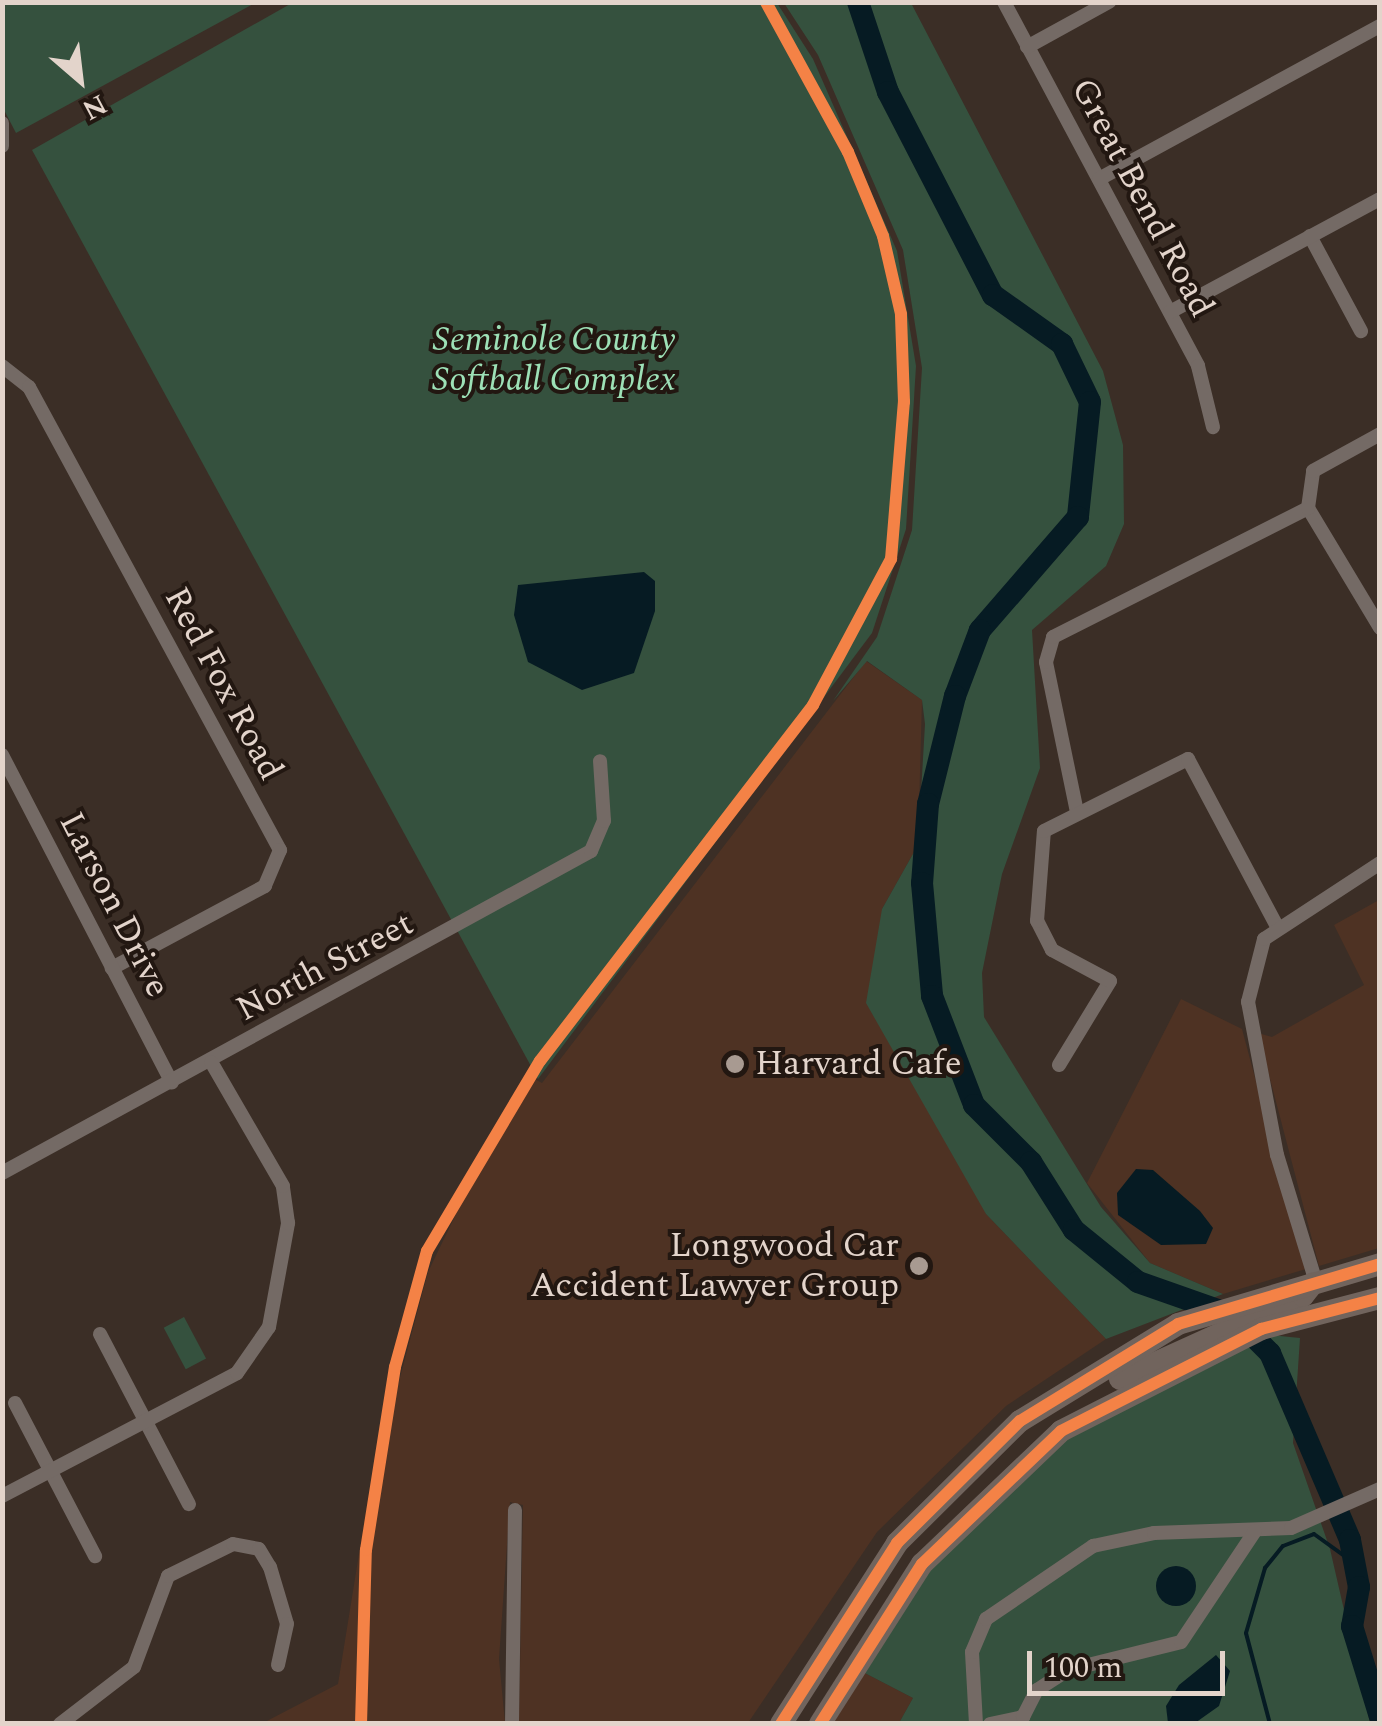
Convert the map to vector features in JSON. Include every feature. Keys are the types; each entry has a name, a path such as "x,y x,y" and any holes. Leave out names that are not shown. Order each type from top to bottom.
{"main road":[{"path":"781,1724 849,1609 938,1497 1052,1397 1178,1324 1250,1296 1380,1264"},
{"path":"820,1724 896,1598 961,1520 1099,1404 1110,1385 1219,1339 1277,1307 1316,1278"},
{"path":"1219,1339 1380,1298"}],"street":[{"name":"Great Bend Road","path":"1004,2 1198,366 1213,427"},
{"path":"1027,47 1109,2"},
{"path":"1098,180 1380,26"},
{"path":"1170,312 1380,198"},
{"path":"1310,236 1361,331"},
{"name":"Red Fox Road","path":"2,366 29,387 280,850 278,870"},
{"path":"1380,434 1306,480 1308,508 1380,628"},
{"path":"1077,812 1046,662 1053,638 1308,508"},
{"name":"Larson Drive","path":"2,755 172,1083"},
{"path":"1059,1064 1110,980 1052,950 1037,921 1044,831 1077,812 1105,807 1188,759 1278,928"},
{"name":"North Street","path":"2,1173 591,851 604,821 600,762"},
{"path":"1316,1278 1250,1030 1252,978 1264,939 1380,864"},
{"path":"112,968 265,886 278,870 296,876"},
{"path":"2,1496 236,1373 279,1297 283,1186 211,1062"},
{"path":"100,1334 189,1504"},
{"path":"14,1403 95,1556"},
{"path":"976,1724 972,1652 986,1620 1094,1546 1154,1533 1256,1531 1320,1517 1380,1489"},
{"path":"938,1497 961,1520"},
{"path":"512,1724 516,1510"},
{"path":"990,1724 1023,1717 1037,1690 1068,1670 1181,1642 1256,1531"},
{"path":"60,1724 134,1667 168,1576 233,1544 259,1549 280,1594 287,1624 278,1666"}],"shaded area":[{"path":"866,661 922,700 918,845 882,909 986,1214 1106,1339 1006,1406 877,1532 748,1723 519,1723 523,1505 510,1502 499,1659 505,1723 261,1724 338,1684 368,1498 428,1272 512,1098 529,1076 542,1083"},
{"path":"1379,900 1379,1248 1319,1266 1258,1033 1272,1037 1364,985 1334,925"},
{"path":"1181,999 1242,1029 1306,1269 1223,1294 1150,1263 1087,1183"},
{"path":"859,1670 913,1698 899,1723 828,1724"}],"green space":[{"path":"3,2 255,3 16,133 3,108"},
{"name":"Seminole County Softball Complex","path":"292,3 777,3 813,59 897,251 916,366 906,529 872,633 538,1079 32,150"},
{"path":"784,3 911,3 1103,371 1123,445 1124,524 1106,566 1032,630 1040,768 1002,874 982,973 984,1017 1101,1207 1150,1263 1223,1294 1106,1339 986,1214 866,1003 882,909 918,845 925,724 922,700 867,661 833,701 877,637 912,530 922,368 903,250 818,55"},
{"path":"184,1317 206,1358 186,1369 164,1328"},
{"path":"1270,1335 1300,1338 1293,1443 1330,1549 1370,1723 899,1723 913,1698 859,1670 944,1551 1065,1437"}],"water":[{"path":"644,572 655,581 655,611 634,673 582,690 528,662 514,615 518,585"},
{"path":"1136,1169 1153,1170 1200,1211 1213,1228 1206,1244 1161,1245 1118,1215 1117,1193"},
{"path":"1176,1566 1190,1572 1196,1586 1190,1600 1176,1606 1162,1600 1156,1586 1162,1572"},
{"path":"1216,1655 1230,1671 1219,1706 1195,1723 1168,1723 1166,1706 1179,1685"}],"waterway":[{"path":"858,2 888,92 993,295 1062,344 1090,402 1078,517 980,630 955,696 928,804 922,883 932,996 974,1105 1031,1162 1074,1230 1138,1282 1232,1315 1270,1353 1350,1540 1359,1587 1352,1626 1380,1717"},
{"path":"1270,1724 1246,1633 1265,1568 1283,1546 1314,1534 1354,1563"}],"cycle path":[{"path":"361,1724 366,1550 395,1367 427,1251 540,1061 813,705 891,559 904,402 901,314 883,236 848,152 766,2"},
{"path":"781,1724 897,1543 1020,1421 1178,1324 1380,1264"},
{"path":"820,1724 922,1564 1061,1431 1261,1329 1380,1298"}],"place":[{"name":"Harvard Cafe","path":"735,1064"},
{"name":"Longwood Car Accident Lawyer Group","path":"919,1266"}]}
